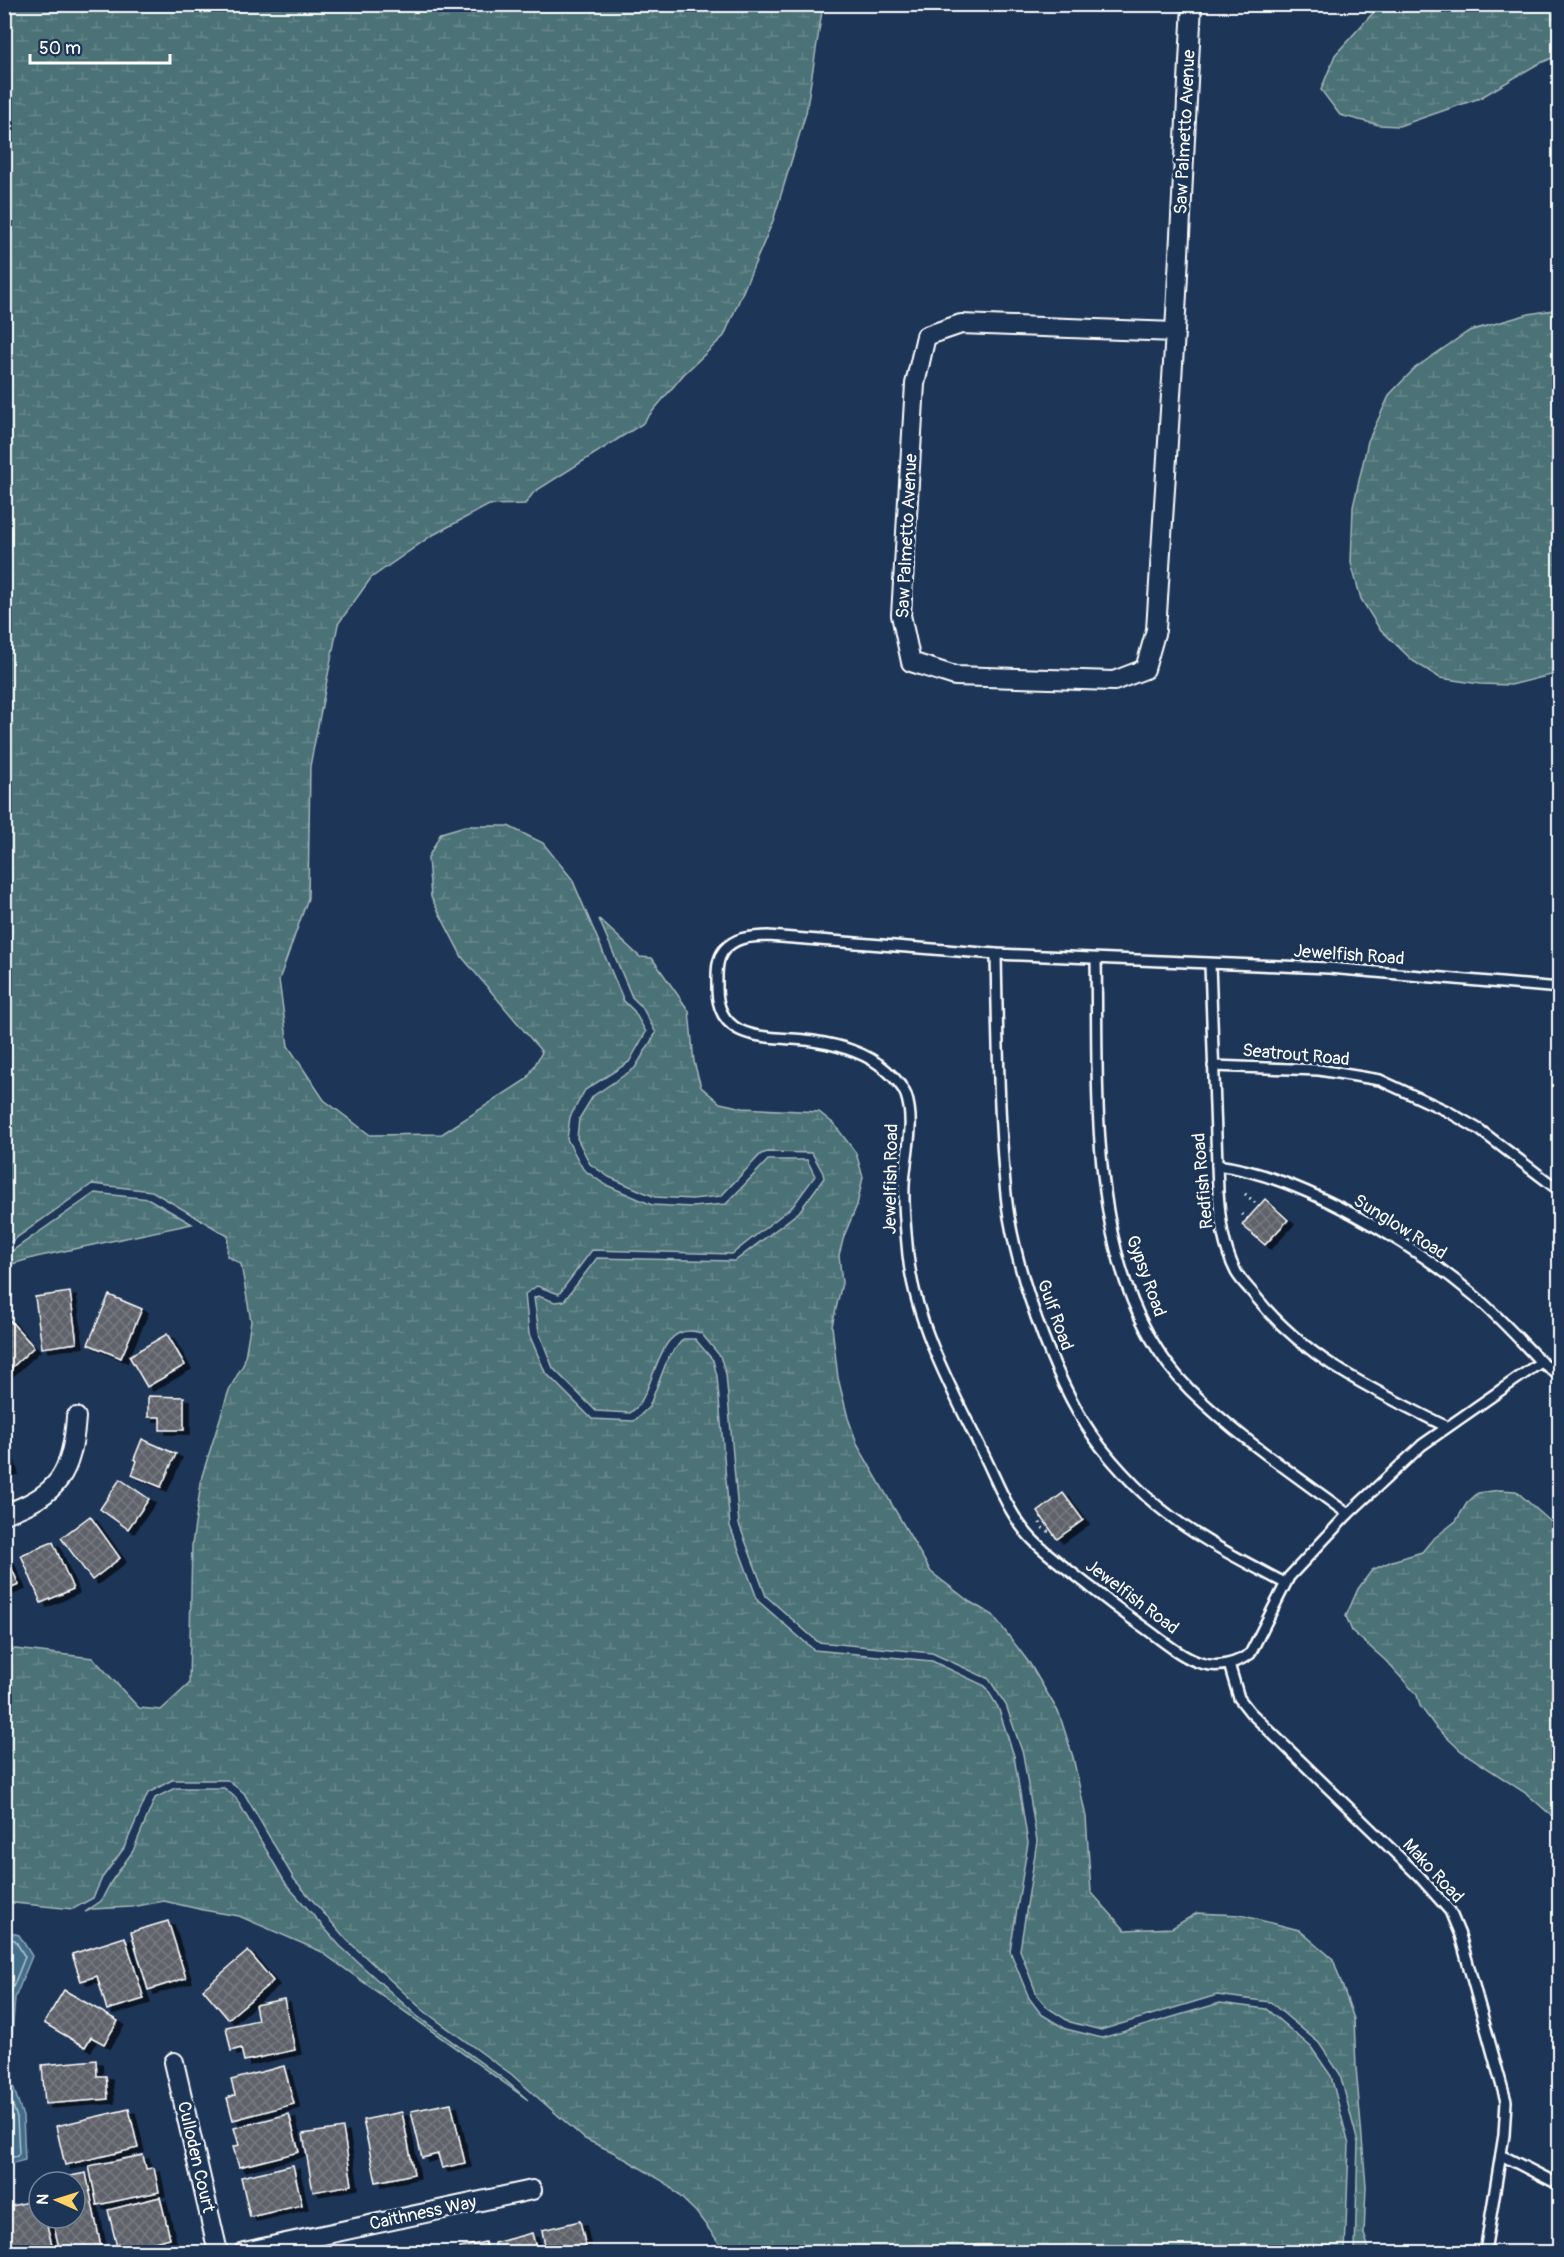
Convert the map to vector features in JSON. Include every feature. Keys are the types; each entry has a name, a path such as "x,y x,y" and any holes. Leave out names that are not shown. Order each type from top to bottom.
{"street":[{"name":"Saw Palmetto Avenue","path":"1175,332 961,324 926,336 915,384 901,615 911,662 956,676 1114,681 1144,669 1156,630 1175,332 1192,4"},
{"path":"4,1514 39,1499 55,1486 65,1473 71,1456 76,1417"},
{"name":"Culloden Court","path":"174,2062 218,2253"},
{"name":"Caithness Way","path":"244,2253 532,2190"}],"lane":[{"name":"Jewelfish Road","path":"1229,1664 1204,1666 1183,1656 1121,1612 1043,1549 1019,1524 938,1358 918,1302 909,1261 905,1216 904,1185 910,1124 906,1095 898,1082 884,1068 868,1057 840,1046 762,1037 739,1031 725,1017 717,998 717,965 722,953 733,942 741,938 768,936 1096,960 1329,968 1560,988"},
{"name":"Gulf Road","path":"996,954 998,1072 1004,1178 1009,1218 1020,1265 1038,1320 1059,1372 1083,1420 1100,1446 1121,1472 1148,1498 1180,1524 1217,1547 1285,1583"},
{"name":"Gypsy Road","path":"1096,960 1097,1120 1103,1182 1113,1235 1140,1316 1166,1360 1190,1389 1283,1467 1348,1514"},
{"name":"Redfish Road","path":"1210,964 1216,1165 1221,1224 1228,1252 1237,1273 1270,1315 1309,1350 1332,1366 1447,1427"},
{"name":"Seatrout Road","path":"1213,1066 1318,1070 1380,1080 1447,1111 1480,1130 1560,1191"},
{"name":"Sunglow Road","path":"1216,1165 1259,1173 1316,1197 1406,1246 1476,1298 1541,1362"},
{"path":"1229,1664 1240,1661 1250,1654 1285,1583 1305,1558 1422,1445 1541,1362 1560,1376"},
{"name":"Mako Road","path":"1229,1664 1239,1698 1250,1712 1419,1876 1450,1911 1460,1935 1506,2101 1501,2155 1485,2253"},
{"path":"1501,2155 1560,2185"}],"path":[{"path":"1245,1194 1258,1206"},
{"path":"1242,1214 1248,1219"},
{"path":"1042,1517 1041,1527 1048,1531 1052,1530"}],"green space":[{"path":"5,4 823,5 806,113 773,221 724,336 684,374 642,424 534,492 525,504 489,505 431,536 371,578 338,624 310,766 308,898 279,980 288,1046 324,1100 370,1135 442,1134 527,1079 542,1052 462,957 431,897 428,858 441,833 465,826 508,826 543,843 572,879 624,1001 634,1011 646,1032 629,1062 585,1090 570,1117 567,1139 583,1169 604,1184 652,1205 692,1207 726,1204 768,1160 807,1160 815,1176 793,1206 732,1254 592,1250 559,1294 537,1286 525,1294 529,1334 545,1372 592,1419 634,1421 649,1407 668,1358 683,1339 695,1339 713,1360 717,1376 730,1526 758,1601 814,1650 932,1661 985,1686 998,1707 1014,1756 1028,1843 1010,1951 1029,1998 1041,2014 1066,2029 1102,2038 1220,2003 1266,2009 1311,2047 1331,2076 1349,2145 1345,2252 726,2252 696,2212 666,2183 615,2153 585,2139 511,2074 424,2011 347,1940 294,1879 244,1793 227,1780 172,1780 148,1793 124,1848 102,1878 93,1898 73,1909 5,1902 5,1651 15,1649 93,1658 139,1708 161,1710 189,1684 192,1545 202,1476 229,1390 244,1363 251,1321 241,1264 227,1256 228,1236 152,1191 92,1184 5,1246"},
{"path":"1380,5 1559,5 1559,55 1536,65 1480,98 1399,126 1379,125 1340,115 1321,90 1335,55"},
{"path":"1559,309 1559,673 1511,685 1480,684 1440,678 1413,661 1379,628 1361,599 1351,563 1353,507 1368,441 1390,394 1415,368 1469,331 1529,314"},
{"path":"599,919 640,957 652,958 689,1011 694,1062 701,1087 720,1103 743,1108 819,1112 834,1124 856,1153 863,1177 857,1205 839,1255 842,1283 832,1326 838,1378 848,1418 858,1446 931,1572 970,1602 993,1615 1030,1664 1059,1713 1073,1757 1086,1817 1091,1892 1125,1930 1172,1928 1197,1913 1240,1915 1299,1930 1333,1959 1354,2019 1366,2186 1364,2234 1370,2252 1355,2252 1358,2143 1340,2074 1319,2043 1270,2002 1217,1995 1101,2030 1070,2022 1048,2008 1037,1995 1020,1950 1037,1841 1023,1754 1006,1705 989,1679 932,1653 818,1642 766,1596 739,1524 726,1374 720,1356 701,1333 687,1331 676,1335 668,1343 661,1354 646,1393 630,1413 596,1411 553,1368 539,1332 534,1298 538,1296 555,1302 564,1301 597,1258 735,1261 799,1212 824,1178 812,1153 768,1152 761,1154 721,1196 692,1199 655,1197 609,1177 590,1164 577,1138 579,1119 593,1096 635,1068 656,1033 642,1007 632,997"},
{"path":"95,1193 149,1199 192,1224 36,1257 5,1266 5,1256"},
{"path":"1500,1490 1516,1491 1559,1529 1559,1822 1527,1794 1461,1751 1435,1726 1420,1706 1417,1695 1385,1660 1352,1631 1346,1616 1358,1589 1372,1570 1422,1552 1432,1540 1456,1521 1467,1503 1478,1493"},
{"path":"175,1788 224,1788 236,1798 286,1884 340,1946 417,2016 505,2080 528,2100 320,1951 239,1916 164,1901 132,1907 92,1909 85,1912 101,1901 111,1882 133,1851 155,1798"}],"water":[{"path":"5,1931 19,1935 32,1956 15,1998 9,2073 23,2117 25,2160 5,2165"}],"building":[{"path":"1265,1199 1288,1220 1265,1245 1242,1225"},
{"path":"70,1292 77,1343 42,1348 35,1297"},
{"path":"109,1295 142,1309 121,1358 88,1344"},
{"path":"5,1315 34,1347 7,1372 4,1369"},
{"path":"167,1334 185,1365 147,1387 129,1356"},
{"path":"148,1396 184,1397 184,1430 160,1430 160,1417 148,1417"},
{"path":"142,1439 176,1454 161,1487 132,1475 137,1461 134,1459"},
{"path":"4,1443 12,1470 4,1472"},
{"path":"120,1479 149,1499 128,1529 100,1509"},
{"path":"1063,1493 1083,1520 1057,1539 1038,1512"},
{"path":"90,1516 120,1558 92,1580 61,1538"},
{"path":"53,1542 73,1589 41,1603 21,1555"},
{"path":"4,1551 19,1585 4,1591"},
{"path":"168,1921 186,1978 148,1990 131,1932"},
{"path":"125,1937 144,1999 107,2010 97,1976 81,1981 72,1954"},
{"path":"248,1951 273,1981 228,2019 203,1989"},
{"path":"64,1990 118,2021 104,2044 91,2037 85,2047 44,2023"},
{"path":"284,1999 295,2050 244,2061 241,2048 231,2051 226,2027 258,2020 255,2005"},
{"path":"96,2060 97,2076 106,2076 108,2099 45,2104 42,2065"},
{"path":"284,2066 294,2104 233,2120 227,2098 235,2095 231,2080"},
{"path":"451,2103 465,2163 442,2168 438,2154 422,2158 411,2111"},
{"path":"129,2109 138,2148 65,2165 56,2126"},
{"path":"402,2112 414,2174 376,2182 363,2120"},
{"path":"289,2114 299,2152 239,2167 233,2147 239,2145 234,2128"},
{"path":"343,2128 352,2185 313,2192 303,2134"},
{"path":"143,2155 146,2169 154,2168 159,2192 97,2205 89,2166"},
{"path":"293,2165 302,2205 250,2217 241,2177"},
{"path":"87,2178 101,2247 77,2252 60,2252 55,2230 87,2230"},
{"path":"160,2197 170,2238 118,2251 108,2210"},
{"path":"27,2202 27,2230 48,2230 54,2252 14,2252 4,2217 4,2208"},
{"path":"580,2221 587,2252 546,2252 542,2230"},
{"path":"532,2233 537,2252 496,2252 494,2243"},
{"path":"485,2242 488,2252 461,2252 460,2248"}]}
